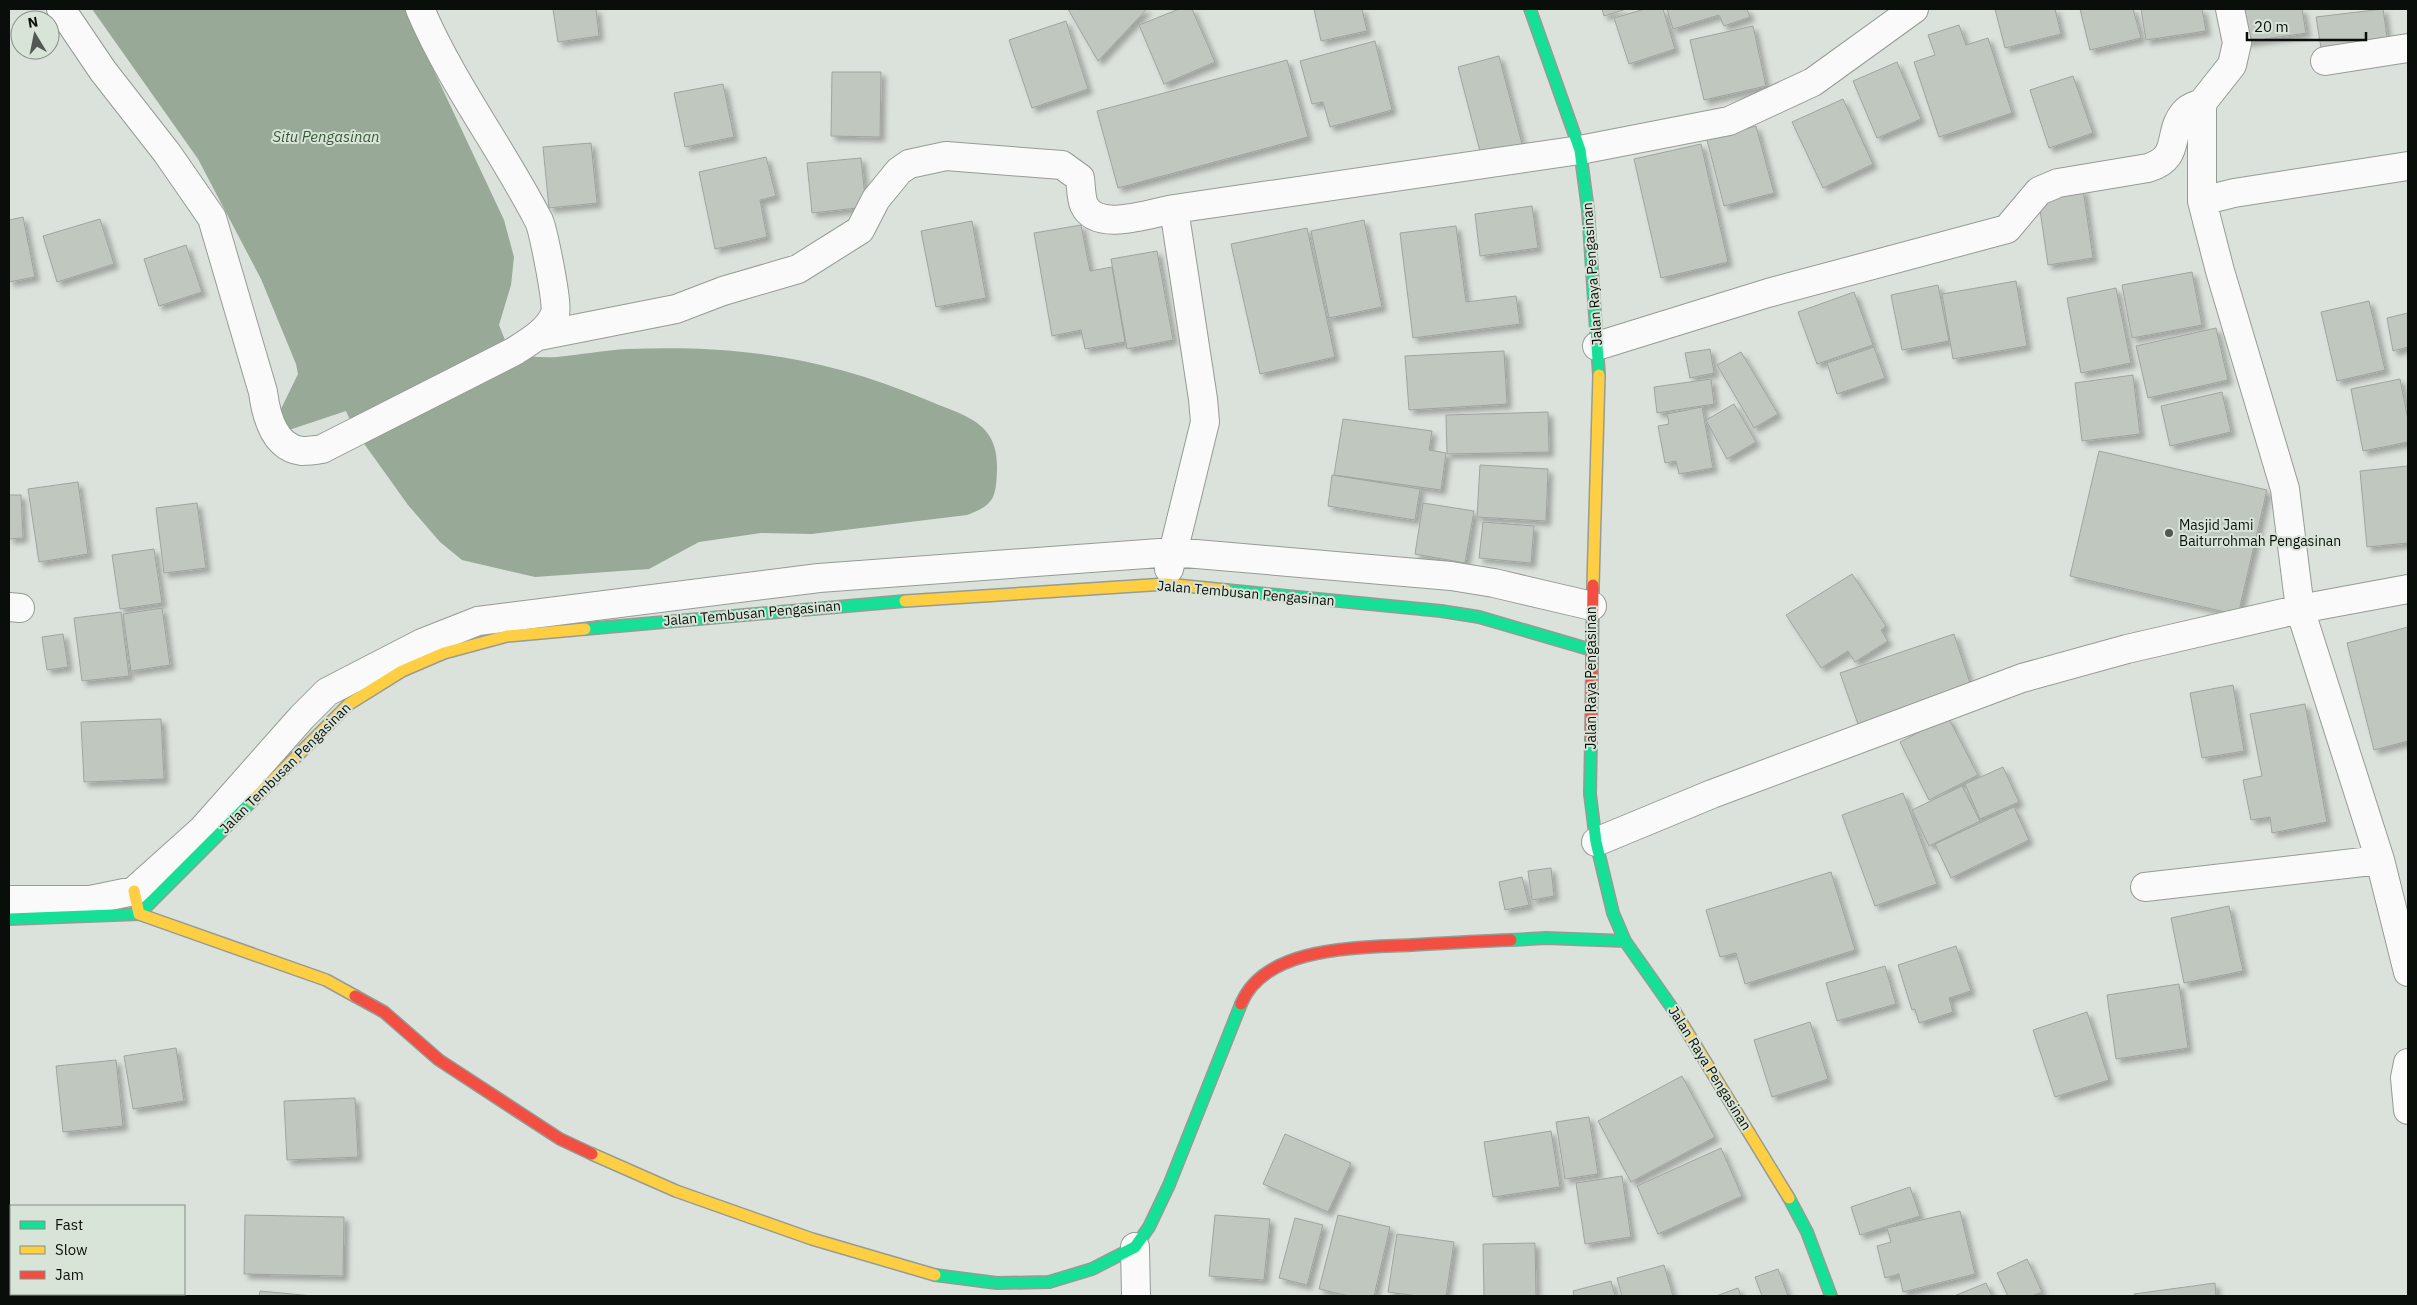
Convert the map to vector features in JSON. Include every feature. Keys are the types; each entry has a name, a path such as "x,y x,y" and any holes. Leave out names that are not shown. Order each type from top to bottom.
{"street":[{"path":"61,9 103,71 167,153 212,218 255,364 266,415 276,434 286,443 301,451 322,450 513,352 538,336 556,314 540,223 436,46 420,9"},
{"name":"Jalan Raya Pengasinan","path":"1530,9 1580,150 1588,210 1600,383 1592,606 1590,794 1596,842 1614,913 1625,941 1664,995 1783,1186 1807,1232 1831,1296"},
{"path":"538,336 676,309 723,291 798,269 860,230 876,200 899,171 909,164 946,156 1062,165 1080,178 1084,205 1094,217 1111,221 1174,209 1580,150 1729,120 1814,82 1914,9"},
{"path":"1597,346 1768,293 2007,229 2039,191 2058,183 2148,168 2160,164 2168,156 2179,121 2186,110 2202,103 2232,65 2237,43 2230,9"},
{"path":"2326,61 2408,48"},
{"path":"2202,103 2202,201 2220,271 2285,489 2300,609 2380,860 2408,972"},
{"path":"2202,201 2234,193 2408,166"},
{"path":"1166,584 1205,422 1174,209"},
{"name":"Jalan Tembusan Pengasinan","path":"136,903 302,716 327,692 422,643 481,631 819,578 1173,552 1451,576 1494,582 1592,606"},
{"name":"Jalan Tembusan Pengasinan","path":"481,631 507,636 834,605 1166,584 1440,611 1479,617 1592,650"},
{"path":"1596,842 1712,794 2022,678 2127,649 2300,609 2408,590"},
{"path":"2145,887 2380,860"},
{"path":"9,900 90,900 136,903 326,980 384,1012 439,1060 560,1139 676,1191 812,1239 931,1274 997,1283 1049,1282 1092,1269 1135,1247 1149,1227 1168,1185 1246,992 1270,970 1295,959 1333,949 1546,938 1625,941"},
{"path":"9,919 136,903"},
{"path":"2408,1063 2405,1078 2408,1110"},
{"path":"1135,1247 1136,1296"}],"water":[{"name":"Situ Pengasinan","path":"92,9 405,9 504,220 514,257 511,285 499,325 511,355 551,357 628,349 707,349 781,357 853,373 954,411 977,423 992,441 996,454 997,480 992,499 983,508 967,515 812,534 761,533 699,542 649,569 535,577 462,560 440,542 408,505 355,431 346,411 286,431 279,413 298,374 296,364 261,279 198,159"}],"building":[{"path":"553,9 596,9 599,36 558,42"},
{"path":"1068,9 1147,9 1098,61"},
{"path":"1179,9 1192,9 1215,62 1164,84 1139,25"},
{"path":"1314,9 1362,9 1367,31 1321,41"},
{"path":"1602,9 1626,9 1604,16"},
{"path":"1645,9 1663,9 1675,49 1629,64 1614,18"},
{"path":"1667,9 1747,9 1750,17 1724,26 1719,15 1673,29"},
{"path":"1995,9 2055,9 2061,34 2005,48"},
{"path":"2080,9 2133,9 2141,38 2090,50"},
{"path":"2141,9 2202,9 2206,31 2146,40"},
{"path":"2240,9 2302,9 2306,33 2245,42"},
{"path":"2383,9 2388,44 2322,54 2316,17"},
{"path":"1066,21 1088,89 1032,108 1009,40"},
{"path":"1959,25 1966,45 1988,38 2012,113 1939,137 1914,62 1935,55 1928,35"},
{"path":"1753,26 1766,86 1704,100 1690,40"},
{"path":"1375,41 1392,110 1330,127 1323,102 1312,104 1300,61"},
{"path":"1499,56 1522,144 1481,155 1458,67"},
{"path":"1287,60 1308,137 1118,188 1097,111"},
{"path":"1897,62 1921,119 1877,138 1853,81"},
{"path":"832,72 881,72 880,137 831,136"},
{"path":"2073,76 2093,133 2049,148 2030,90"},
{"path":"723,84 734,137 685,147 674,93"},
{"path":"1843,99 1873,164 1823,188 1792,122"},
{"path":"1756,126 1774,193 1724,206 1707,140"},
{"path":"591,143 597,203 549,208 543,147"},
{"path":"1701,144 1728,262 1661,278 1634,159"},
{"path":"766,157 776,196 760,200 767,237 715,249 699,172"},
{"path":"861,158 866,207 812,213 807,163"},
{"path":"2083,189 2093,258 2048,265 2038,196"},
{"path":"1532,206 1538,248 1480,256 1475,214"},
{"path":"23,217 35,277 9,282 9,220"},
{"path":"100,219 114,264 57,282 43,236"},
{"path":"1364,220 1382,307 1329,318 1311,231"},
{"path":"972,221 986,298 936,307 921,231"},
{"path":"1081,225 1090,271 1112,267 1125,342 1085,349 1081,330 1052,336 1034,233"},
{"path":"1456,226 1466,302 1516,296 1520,324 1413,338 1400,233"},
{"path":"1307,228 1335,357 1260,374 1231,244"},
{"path":"186,245 202,292 159,306 144,259"},
{"path":"1157,251 1173,340 1127,349 1111,259"},
{"path":"2192,272 2202,325 2132,338 2122,285"},
{"path":"2016,281 2027,346 1953,359 1942,294"},
{"path":"1938,285 1949,341 1902,350 1891,295"},
{"path":"2116,288 2131,363 2081,373 2067,298"},
{"path":"1854,292 1873,345 1817,364 1798,312"},
{"path":"2369,301 2385,370 2337,381 2321,312"},
{"path":"2408,313 2408,347 2393,351 2387,318"},
{"path":"2216,328 2228,380 2148,398 2136,346"},
{"path":"1874,347 1885,378 1837,394 1827,363"},
{"path":"1710,349 1714,373 1690,378 1685,353"},
{"path":"1504,351 1507,404 1409,410 1405,356"},
{"path":"1741,352 1778,414 1754,428 1717,365"},
{"path":"2133,375 2140,434 2082,441 2075,383"},
{"path":"1711,379 1714,404 1657,413 1654,387"},
{"path":"2400,379 2408,420 2408,442 2363,451 2351,389"},
{"path":"2222,392 2231,432 2170,446 2161,406"},
{"path":"1734,404 1756,442 1727,459 1706,420"},
{"path":"1702,407 1713,468 1679,474 1676,461 1665,463 1658,426 1669,424 1667,414"},
{"path":"1548,412 1549,452 1447,454 1446,415"},
{"path":"1343,419 1432,431 1429,450 1446,453 1441,490 1334,475"},
{"name":"Masjid Jami Baiturrohmah Pengasinan","path":"2099,451 2267,490 2238,615 2070,576"},
{"path":"1480,465 1548,469 1546,521 1477,517"},
{"path":"2408,466 2408,543 2367,547 2360,471"},
{"path":"1332,475 1420,489 1415,520 1328,506"},
{"path":"78,482 88,554 39,562 28,489"},
{"path":"9,495 21,495 23,538 9,539"},
{"path":"197,503 206,568 164,573 156,508"},
{"path":"1423,503 1474,511 1465,563 1415,554"},
{"path":"1483,522 1534,526 1531,563 1479,558"},
{"path":"154,549 162,603 120,609 112,555"},
{"path":"1852,574 1886,626 1881,630 1888,641 1855,662 1848,651 1821,668 1786,615"},
{"path":"162,608 170,665 131,671 123,614"},
{"path":"121,612 129,676 82,681 74,618"},
{"path":"2408,627 2408,741 2374,750 2347,643"},
{"path":"63,634 68,667 47,670 42,637"},
{"path":"1954,634 1971,686 1858,724 1840,673"},
{"path":"2233,685 2244,751 2202,758 2190,693"},
{"path":"2305,704 2327,822 2272,833 2270,817 2251,820 2243,780 2262,776 2250,714"},
{"path":"1948,717 1978,775 1929,800 1900,742"},
{"path":"161,719 164,779 84,782 81,722"},
{"path":"2003,767 2019,802 1980,819 1965,784"},
{"path":"1962,786 1980,821 1929,846 1912,810"},
{"path":"1903,793 1937,884 1875,906 1842,815"},
{"path":"2014,807 2029,840 1951,878 1935,844"},
{"path":"1551,868 1554,896 1532,900 1528,871"},
{"path":"1831,872 1855,950 1745,984 1736,953 1720,957 1706,910"},
{"path":"1522,877 1529,905 1505,910 1499,882"},
{"path":"2229,906 2243,971 2184,983 2171,918"},
{"path":"1956,946 1971,991 1949,998 1953,1012 1919,1023 1915,1009 1912,1010 1898,965"},
{"path":"1885,966 1896,1004 1837,1021 1826,983"},
{"path":"2179,984 2188,1048 2116,1059 2107,995"},
{"path":"2087,1012 2109,1080 2055,1097 2033,1030"},
{"path":"1810,1022 1828,1079 1772,1097 1754,1040"},
{"path":"176,1048 184,1101 133,1109 124,1056"},
{"path":"116,1060 123,1126 63,1132 56,1066"},
{"path":"1682,1076 1715,1137 1631,1182 1598,1121"},
{"path":"355,1098 358,1157 287,1160 284,1101"},
{"path":"1589,1117 1598,1174 1565,1179 1556,1122"},
{"path":"1551,1131 1560,1187 1493,1197 1484,1142"},
{"path":"1285,1134 1351,1163 1328,1212 1263,1184"},
{"path":"1721,1148 1742,1196 1658,1234 1637,1186"},
{"path":"1622,1176 1631,1237 1585,1244 1576,1183"},
{"path":"1910,1187 1920,1216 1860,1235 1851,1207"},
{"path":"1960,1211 1975,1274 1903,1292 1899,1274 1885,1278 1877,1246 1891,1242 1887,1228"},
{"path":"245,1215 344,1217 343,1276 244,1274"},
{"path":"1215,1215 1270,1219 1264,1280 1209,1276"},
{"path":"1338,1215 1390,1227 1374,1296 1349,1296 1319,1289"},
{"path":"1295,1218 1323,1225 1307,1285 1279,1278"},
{"path":"1397,1234 1454,1242 1446,1296 1418,1296 1388,1292"},
{"path":"1535,1243 1536,1296 1484,1296 1483,1244"},
{"path":"2027,1259 2042,1292 2032,1296 2008,1296 1997,1273"},
{"path":"1664,1265 1673,1296 1622,1296 1617,1278"},
{"path":"1778,1269 1788,1296 1762,1296 1755,1277"},
{"path":"1611,1281 1615,1296 1574,1296 1573,1291"},
{"path":"1986,1283 1992,1296 1954,1296"},
{"path":"2215,1283 2216,1296 2135,1296 2134,1294"},
{"path":"1738,1288 1741,1296 1716,1296"},
{"path":"260,1291 313,1296 259,1296"}],"traffic: fast":[{"path":"1530,9 1580,150 1588,210 1599,375"},
{"path":"1226,590 1441,611 1479,617 1592,650"},
{"path":"585,629 905,601"},
{"path":"1591,740 1590,794 1596,842 1613,913 1625,941 1675,1012"},
{"path":"9,919 139,914 252,801"},
{"path":"1511,940 1546,938 1625,941"},
{"path":"935,1275 997,1283 1049,1282 1092,1269 1135,1247 1149,1227 1169,1185 1241,1004"},
{"path":"1789,1198 1807,1232 1831,1296"}],"traffic: slow":[{"path":"1593,585 1599,375"},
{"path":"905,601 1166,584 1226,590"},
{"path":"252,801 349,704 402,671 444,653 507,636 585,629"},
{"path":"134,891 139,914 326,980 355,996"},
{"path":"1675,1012 1789,1198"},
{"path":"592,1154 676,1191 812,1239 935,1275"}],"traffic: jam":[{"path":"1591,740 1593,585"},
{"path":"1241,1004 1253,985 1271,970 1292,960 1316,954 1341,949 1367,947 1511,940"},
{"path":"355,996 384,1012 439,1060 560,1139 592,1154"}],"place":[{"name":"Masjid Jami Baiturrohmah Pengasinan","path":"2169,533"}]}
